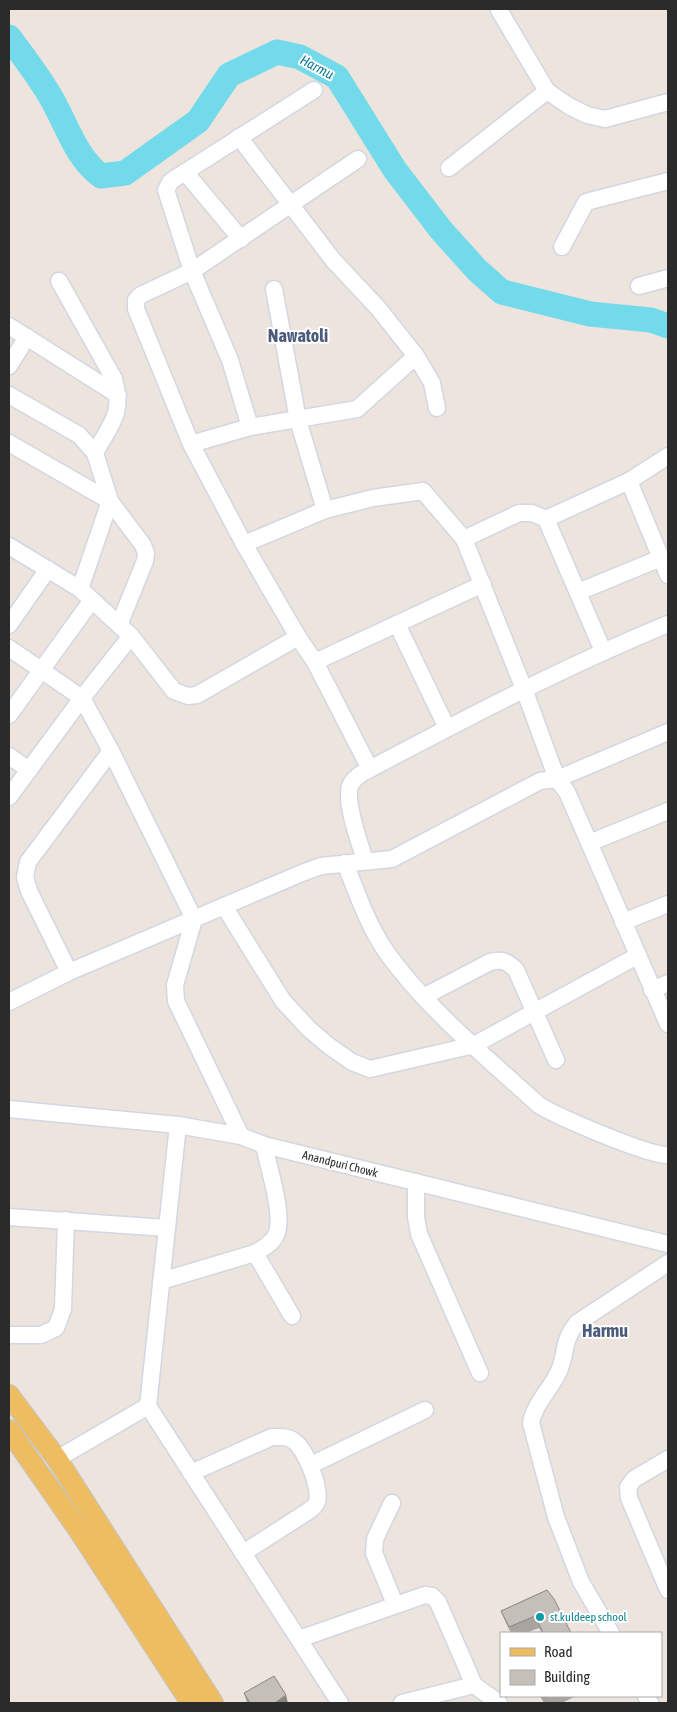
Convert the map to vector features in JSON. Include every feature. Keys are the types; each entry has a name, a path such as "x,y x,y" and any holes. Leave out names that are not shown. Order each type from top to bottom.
{"main road":[{"path":"9,1395 56,1459 213,1703"},
{"path":"9,1430 192,1703"}],"street":[{"path":"499,10 547,92 587,115 605,119 668,102"},
{"path":"250,427 230,360 192,271 166,190 171,181 314,90"},
{"path":"449,168 547,92"},
{"path":"239,137 333,260 378,308 416,356 432,383 437,408"},
{"path":"358,159 192,271 141,295 136,300 136,309 191,444 244,544 298,637 315,662 370,769"},
{"path":"185,172 241,239"},
{"path":"562,247 586,202 668,181"},
{"path":"639,286 668,278"},
{"path":"59,281 114,379 118,395 119,409 96,454"},
{"path":"274,289 298,420 325,510"},
{"path":"9,326 118,395"},
{"path":"9,366 27,337"},
{"path":"191,444 250,427 357,409 416,356"},
{"path":"9,395 79,435 96,454 110,501 143,545 146,553 145,561 119,625"},
{"path":"9,443 110,501"},
{"path":"546,519 629,481 668,456"},
{"path":"629,481 668,575"},
{"path":"244,544 325,510 373,498 423,491 464,539 524,688 557,779 567,792 668,1024"},
{"path":"9,715 41,670 86,594 110,501"},
{"path":"464,539 520,513 532,513 546,519 603,651"},
{"path":"9,546 86,594 132,636 174,691 188,696 198,695 298,637"},
{"path":"578,592 661,558"},
{"path":"9,623 48,569"},
{"path":"315,662 483,584"},
{"path":"397,624 447,728"},
{"path":"365,861 348,797 350,785 357,775 524,688 603,651 668,624"},
{"path":"9,797 82,698 132,636"},
{"path":"9,648 82,698 111,750 194,919 175,985 176,1001 241,1136"},
{"path":"9,1002 69,972 302,873 321,866 392,859 540,781 557,779 668,732"},
{"path":"69,972 29,891 25,877 28,862 111,750"},
{"path":"9,756 29,770"},
{"path":"589,843 668,811"},
{"path":"345,863 364,912 382,945 424,996 539,1105 558,1117 644,1150 668,1155"},
{"path":"623,922 668,904"},
{"path":"224,906 283,1001 309,1029 352,1062 370,1069 474,1045 637,956"},
{"path":"424,996 499,960 507,962 516,970 556,1060"},
{"path":"652,990 668,983"},
{"name":"Anandpuri Chowk","path":"9,1109 178,1125 241,1136 264,1145 668,1244"},
{"path":"178,1125 148,1406 340,1703"},
{"path":"161,1281 255,1253 266,1246 275,1236 280,1223 264,1145"},
{"path":"416,1182 416,1218 419,1234 480,1373"},
{"path":"9,1217 167,1228"},
{"path":"9,1336 40,1335 56,1328 63,1309 66,1220"},
{"path":"255,1253 292,1316"},
{"path":"609,1632 581,1582 556,1517 531,1423 532,1412 560,1369 565,1341 577,1324 668,1262"},
{"path":"56,1459 148,1406"},
{"path":"311,1465 425,1410"},
{"path":"191,1473 272,1437 286,1436 296,1442 311,1465 317,1496 316,1504 307,1512 243,1553"},
{"path":"668,1459 634,1479 628,1487 629,1498 668,1590"},
{"path":"392,1503 375,1539 374,1553 395,1604"},
{"path":"299,1639 395,1604 425,1595 432,1596 438,1602 474,1685 499,1703"},
{"path":"402,1703 474,1685"}],"building":[{"path":"547,1590 554,1599 570,1632 543,1632 535,1616 509,1627 501,1611"},
{"path":"274,1676 286,1695 275,1703 250,1703 244,1693"}],"waterway":[{"name":"Harmu","path":"9,37 48,93 73,142 85,160 101,176 125,173 198,121 229,75 277,52 300,57 337,77 395,170 441,230 477,270 502,292 590,314 651,320 668,326"}],"place":[{"name":"st.kuldeep school","path":"540,1617"}],"district":[{"name":"Nawatoli","path":"298,335"},
{"name":"Harmu","path":"605,1330"}]}
